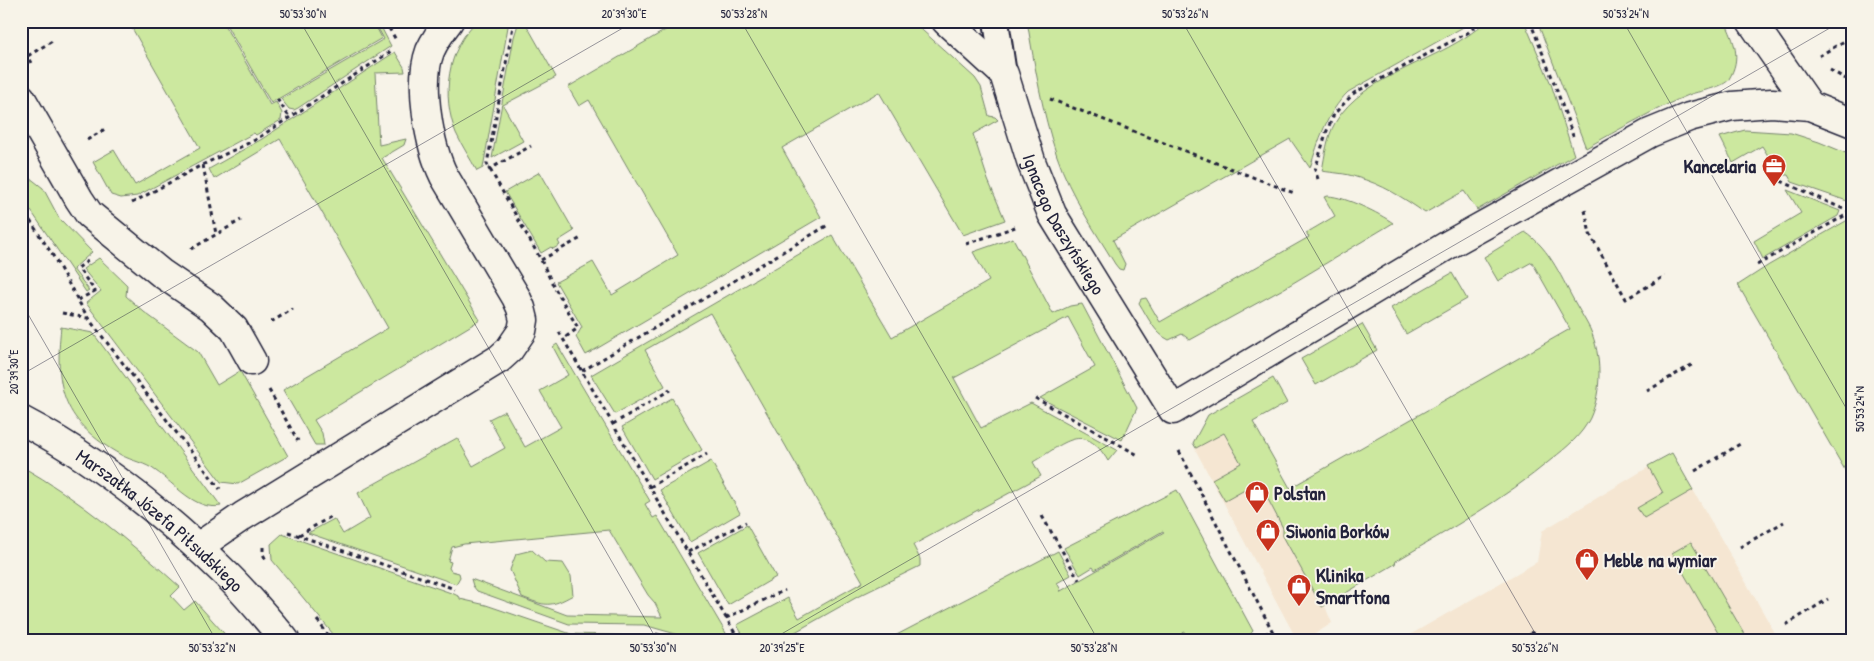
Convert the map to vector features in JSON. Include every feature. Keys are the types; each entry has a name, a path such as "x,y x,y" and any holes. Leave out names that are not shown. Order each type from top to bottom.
{"street":[{"path":"946,21 1004,74"},
{"path":"1752,21 1810,106"},
{"path":"198,547 250,512 499,359 509,350 522,330 524,320 516,297 444,176 432,146 426,92 426,73 430,52 435,40 447,24"},
{"name":"Ignacego Daszyńskiego","path":"1004,74 1032,164 1052,214 1172,410 1448,245 1584,170"},
{"path":"21,98 89,214 161,272 211,307 234,329 252,361"},
{"path":"1584,170 1650,133 1689,117 1732,106 1772,103 1810,106 1853,123"},
{"name":"Marszałka Józefa Piłsudskiego","path":"21,420 76,452 120,484 198,547 231,579 285,640"}],"lane":[{"name":"Ignacego Daszyńskiego","path":"996,21 1004,74"}],"path":[{"path":"514,21 487,164 488,170 541,260 578,328 563,339 739,640"},
{"path":"1318,179 1315,170 1326,133 1334,114 1343,103 1354,93 1469,32 1480,21"},
{"path":"1530,21 1555,85 1584,170"},
{"path":"78,300 95,291 78,268 111,233 114,206 110,200 133,203 203,165 256,140 399,45 447,24"},
{"path":"1814,58 1853,36"},
{"path":"21,60 54,40"},
{"path":"1043,96 1294,193"},
{"path":"277,99 290,118"},
{"path":"88,140 105,129"},
{"path":"488,170 530,146"},
{"path":"203,165 216,234"},
{"path":"1782,181 1851,212"},
{"path":"1587,204 1584,211 1590,234 1626,299 1665,276"},
{"path":"21,207 52,254 88,318 225,495"},
{"path":"1757,265 1851,212"},
{"path":"966,244 1052,214"},
{"path":"223,230 241,220"},
{"path":"582,371 828,224"},
{"path":"541,260 583,237"},
{"path":"274,320 293,309"},
{"path":"62,313 88,318"},
{"path":"1647,392 1695,363"},
{"path":"613,424 670,390"},
{"path":"1034,398 1138,455"},
{"path":"287,423 301,445"},
{"path":"1695,470 1740,444"},
{"path":"1179,451 1278,640"},
{"path":"650,487 707,454"},
{"path":"299,536 332,516"},
{"path":"1042,516 1080,580"},
{"path":"688,552 746,522"},
{"path":"1740,547 1784,522"},
{"path":"284,531 455,589"},
{"path":"726,618 785,590"},
{"path":"1786,625 1828,600"},
{"path":"1259,640 1272,629"},
{"path":"1530,632 1547,640"},
{"path":"656,634 677,640"}],"shaded area":[{"path":"1226,419 1314,580 1332,623 1306,640 1297,640 1195,449"},
{"path":"1672,453 1779,640 1401,640 1537,562 1542,531"}],"green space":[{"path":"128,21 222,21 270,105 276,102 282,113 281,120 256,135 254,133 137,196 121,198 111,195 93,162 114,150 135,185 200,148"},
{"path":"224,21 373,21 382,38 271,103"},
{"path":"374,21 378,21 391,46 298,108 294,110 289,109 281,99 384,39"},
{"path":"477,21 509,21 483,168 477,171 456,133 451,119 448,89 453,59 467,32"},
{"path":"519,21 530,21 526,24 556,77 503,105 523,141 492,158 514,37"},
{"path":"681,21 912,21 975,78 981,87 989,116 995,117 998,120 973,134 988,180 1005,220 963,235 879,92 782,148 821,217 586,355 576,337 582,327 556,282 593,262 612,295 678,255 589,100 579,106 568,87"},
{"path":"1027,21 1474,21 1348,92 1340,100 1329,118 1320,137 1310,168 1290,139 1113,240 1125,264 1123,270 1119,269 1115,264 1091,225 1062,170 1043,106"},
{"path":"1486,21 1524,21 1551,84 1574,155 1477,210 1464,191 1425,213 1375,183 1348,175 1322,171 1332,128 1348,106 1365,91 1384,79 1449,47 1469,35"},
{"path":"1537,21 1725,21 1734,43 1735,64 1727,82 1691,94 1664,106 1586,148"},
{"path":"395,52 405,72 375,73 379,145 406,139 404,145 382,158 480,320 314,420 322,433 324,445 315,445 283,390 388,328 280,139 214,179 209,169 262,139"},
{"path":"1745,130 1791,133 1853,156 1853,203 1792,182 1788,175 1780,175 1762,146 1733,163 1720,137"},
{"path":"21,167 25,174 43,188 59,218 92,252 73,269 89,290 86,292 21,196"},
{"path":"540,172 574,231 558,241 560,245 553,249 551,247 541,253 505,192"},
{"path":"1787,190 1840,211 1838,216 1763,259 1754,241 1801,213"},
{"path":"1324,197 1344,199 1362,206 1393,223 1283,289 1190,340 1182,334 1169,340 1155,329 1139,303 1141,299 1146,298 1160,322 1309,237 1306,233 1335,216"},
{"path":"1853,217 1853,484 1738,285"},
{"path":"1525,232 1549,256 1594,339 1599,374 1597,396 1590,418 1583,430 1568,446 1515,488 1396,561 1395,564 1322,607 1283,536 1283,528 1259,482 1225,501 1212,479 1241,463 1224,433 1196,448 1193,443 1208,415 1273,378 1287,403 1253,422 1290,488 1570,329 1532,262 1498,281 1484,257"},
{"path":"832,235 892,337 989,281 973,252 1013,238 1053,314 1070,306 1082,304 1137,408 1122,440 1040,398 1095,367 1068,317 954,378 981,428 1031,403 1117,450 1108,461 1091,441 1073,439 1064,443 1033,462 1041,476 913,545 920,559 920,566 859,596 781,640 746,640 737,625 788,598 799,618 863,582 710,313 645,350 665,386 615,414 591,375"},
{"path":"99,258 127,285 126,296 144,312 198,352 217,385 240,371 288,456 238,484 221,482 86,303 101,291 83,269"},
{"path":"1452,273 1467,299 1406,334 1391,308"},
{"path":"1362,324 1377,350 1316,385 1301,359"},
{"path":"61,327 93,333 221,506 212,506 194,501 152,468 121,455 102,443 75,417 67,402 59,369"},
{"path":"557,344 650,501 645,504 653,518 657,516 730,640 697,640 644,625 569,624 477,591 473,586 471,579 567,615 662,617 609,530 464,544 452,547 448,561 451,562 449,568 451,571 459,573 460,577 456,584 308,533 334,519 343,534 370,518 358,493 457,438 473,466 505,448 489,419 505,411 525,447 561,427 540,391 568,375 553,347"},
{"path":"672,398 702,450 652,479 622,427"},
{"path":"1672,453 1693,490 1644,518 1637,508 1663,493 1648,466"},
{"path":"711,461 740,513 690,542 660,490"},
{"path":"21,466 63,492 123,538 180,587 171,596 184,610 195,601 230,640 21,640"},
{"path":"1177,490 1253,631 1245,640 1173,640 1185,632 1171,640 887,640 1058,551 1071,575 1057,583 1061,590 1059,592 1164,532 1095,570 1093,567 1080,575 1064,548"},
{"path":"747,525 776,577 728,605 698,553"},
{"path":"282,534 454,594 460,597 460,599 486,605 571,634 641,636 644,640 338,640 272,560 271,544"},
{"path":"1691,542 1748,640 1722,640 1672,553"},
{"path":"532,550 545,562 563,563 571,576 573,595 553,604 542,604 522,597 510,570 516,554"}],"place":[{"name":"Kancelaria","path":"1774,187"},
{"name":"Polstan","path":"1257,514"},
{"name":"Siwonia Borków","path":"1268,552"},
{"name":"Meble na wymiar","path":"1587,581"},
{"name":"Klinika Smartfona","path":"1299,607"}]}
